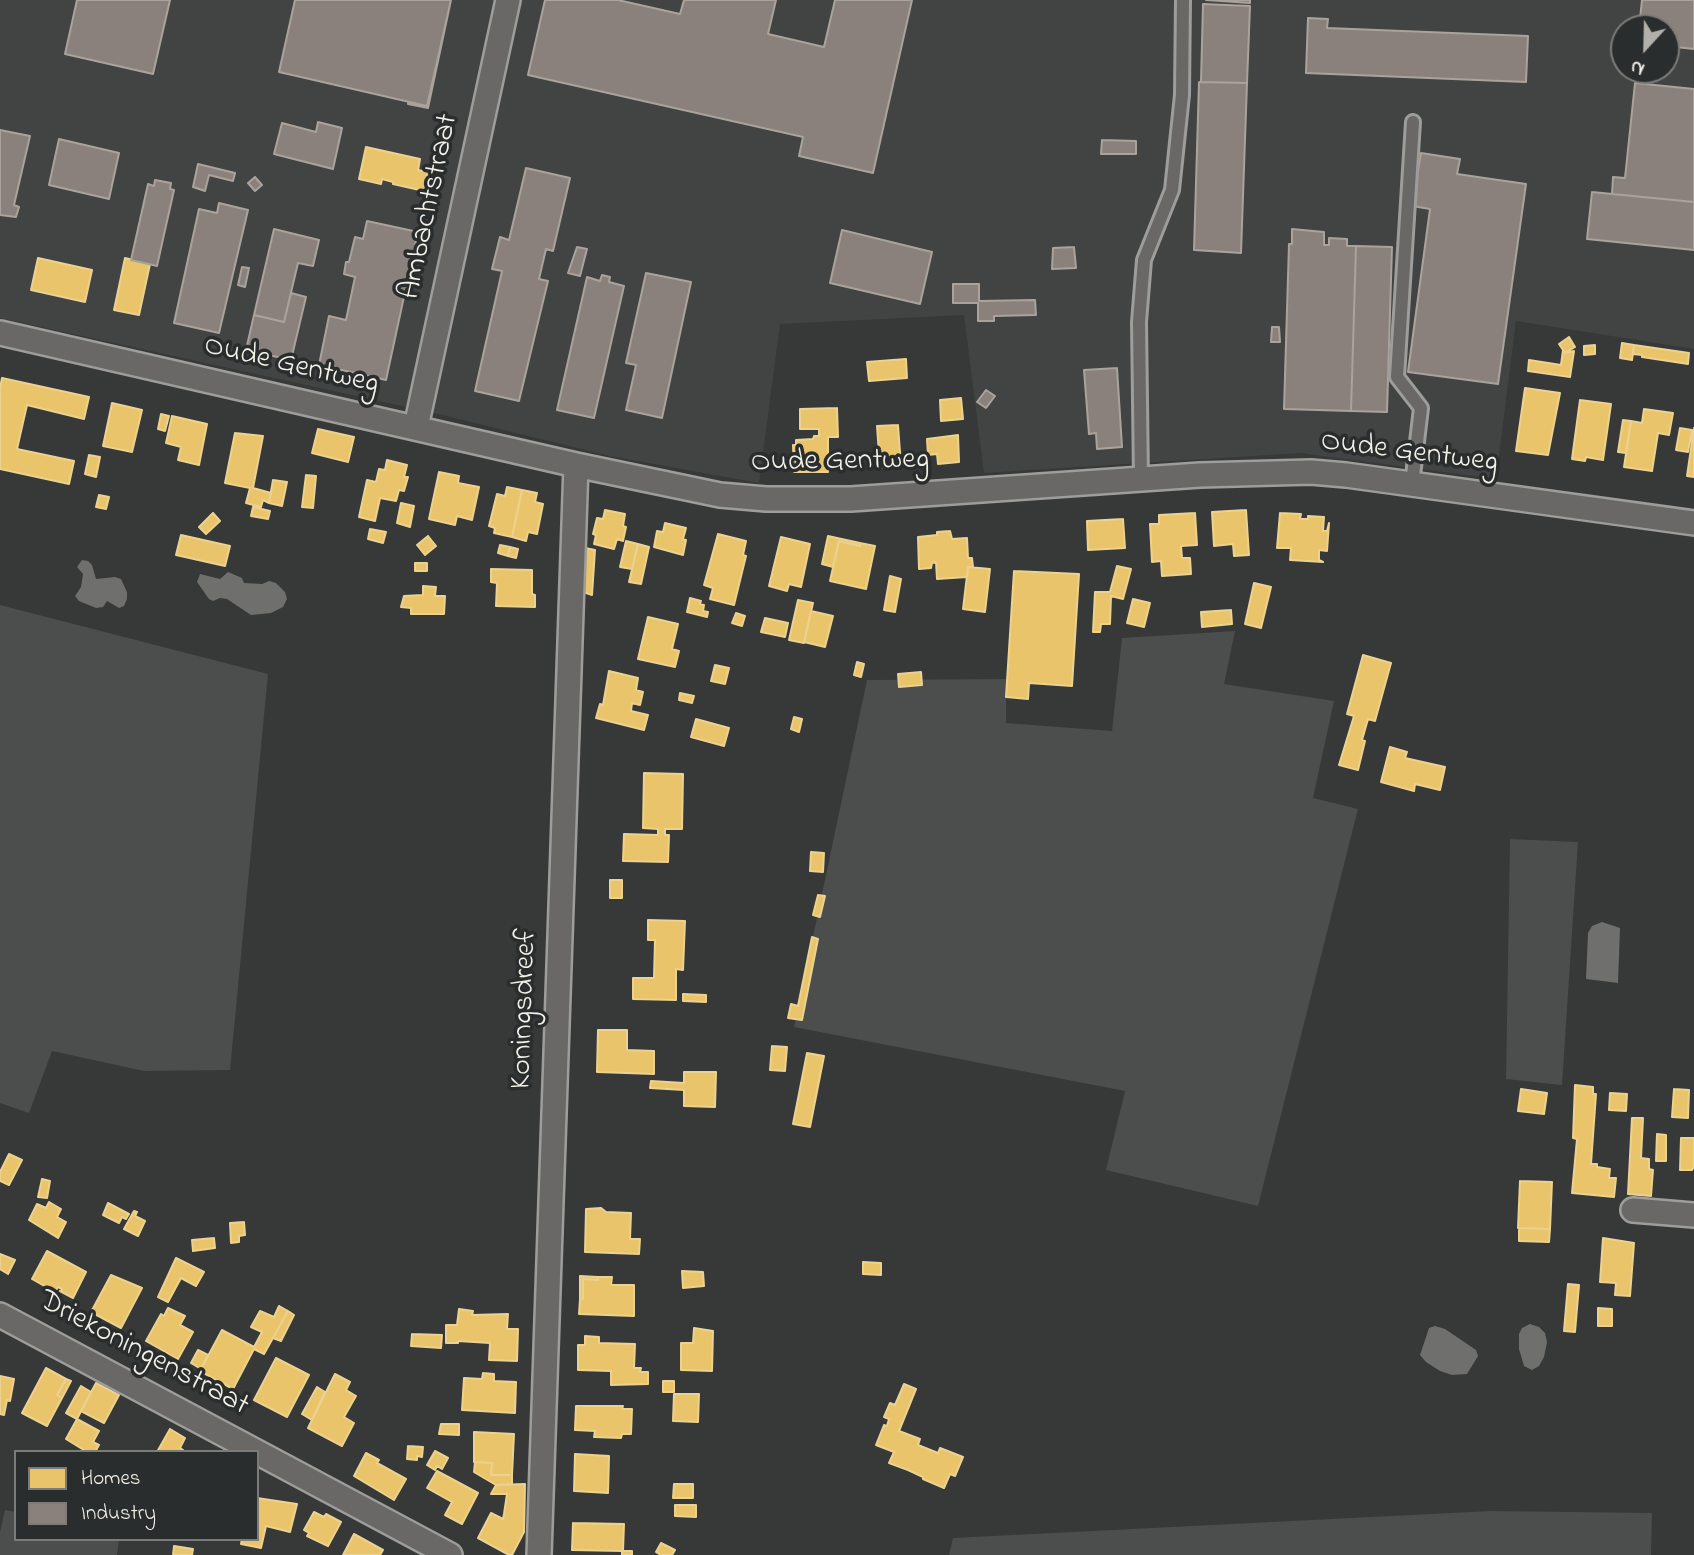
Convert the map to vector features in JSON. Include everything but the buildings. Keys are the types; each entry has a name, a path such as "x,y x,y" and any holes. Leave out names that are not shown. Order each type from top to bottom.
{"street":[{"name":"Ambachtstraat","path":"416,427 508,0"},
{"name":"Oude Gentweg","path":"0,333 576,465 720,495 766,499 851,499 1248,472 1311,472 1694,523"},
{"name":"Koningsdreef","path":"539,1555 576,465"},
{"path":"1633,1210 1694,1215"},
{"name":"Driekoningenstraat","path":"0,1315 253,1450"},
{"name":"Driekoningenstraat","path":"259,1453 450,1555"}],"lane":[{"path":"1141,480 1139,321 1144,260 1172,190 1182,95 1183,0"},
{"path":"1412,484 1421,408 1397,377 1413,122"}],"shaded area":[{"path":"0,0 1694,0 1694,349 1516,321 1496,479 1300,453 984,473 964,315 780,324 759,483 610,456 434,413 0,318"},
{"path":"82,560 92,565 96,579 121,579 127,592 124,606 119,608 107,601 103,607 96,608 79,601 75,596 81,587 83,574 77,567"},
{"path":"228,572 242,578 244,583 276,583 285,592 287,599 283,607 271,613 251,615 227,599 209,599 197,582 200,574 220,579"},
{"path":"0,605 268,674 230,1070 144,1071 52,1051 29,1113 0,1103"},
{"path":"1235,631 1224,684 1334,701 1313,798 1358,809 1258,1206 1106,1170 1125,1091 794,1027 867,680 1006,679 1006,723 1112,731 1122,638"},
{"path":"1510,839 1578,842 1562,1085 1506,1079"},
{"path":"1602,922 1620,928 1618,983 1586,979 1588,933 1592,926"},
{"path":"1530,1324 1545,1333 1547,1342 1544,1357 1539,1366 1532,1370 1524,1366 1519,1349 1519,1334 1522,1328"},
{"path":"1435,1326 1445,1329 1476,1350 1478,1356 1467,1374 1452,1375 1440,1371 1420,1355 1429,1328"},
{"path":"5,1510 14,1512 14,1541 119,1541 117,1555 0,1555 0,1532"},
{"path":"1491,1511 1652,1513 1651,1555 949,1555 953,1538"}]}
